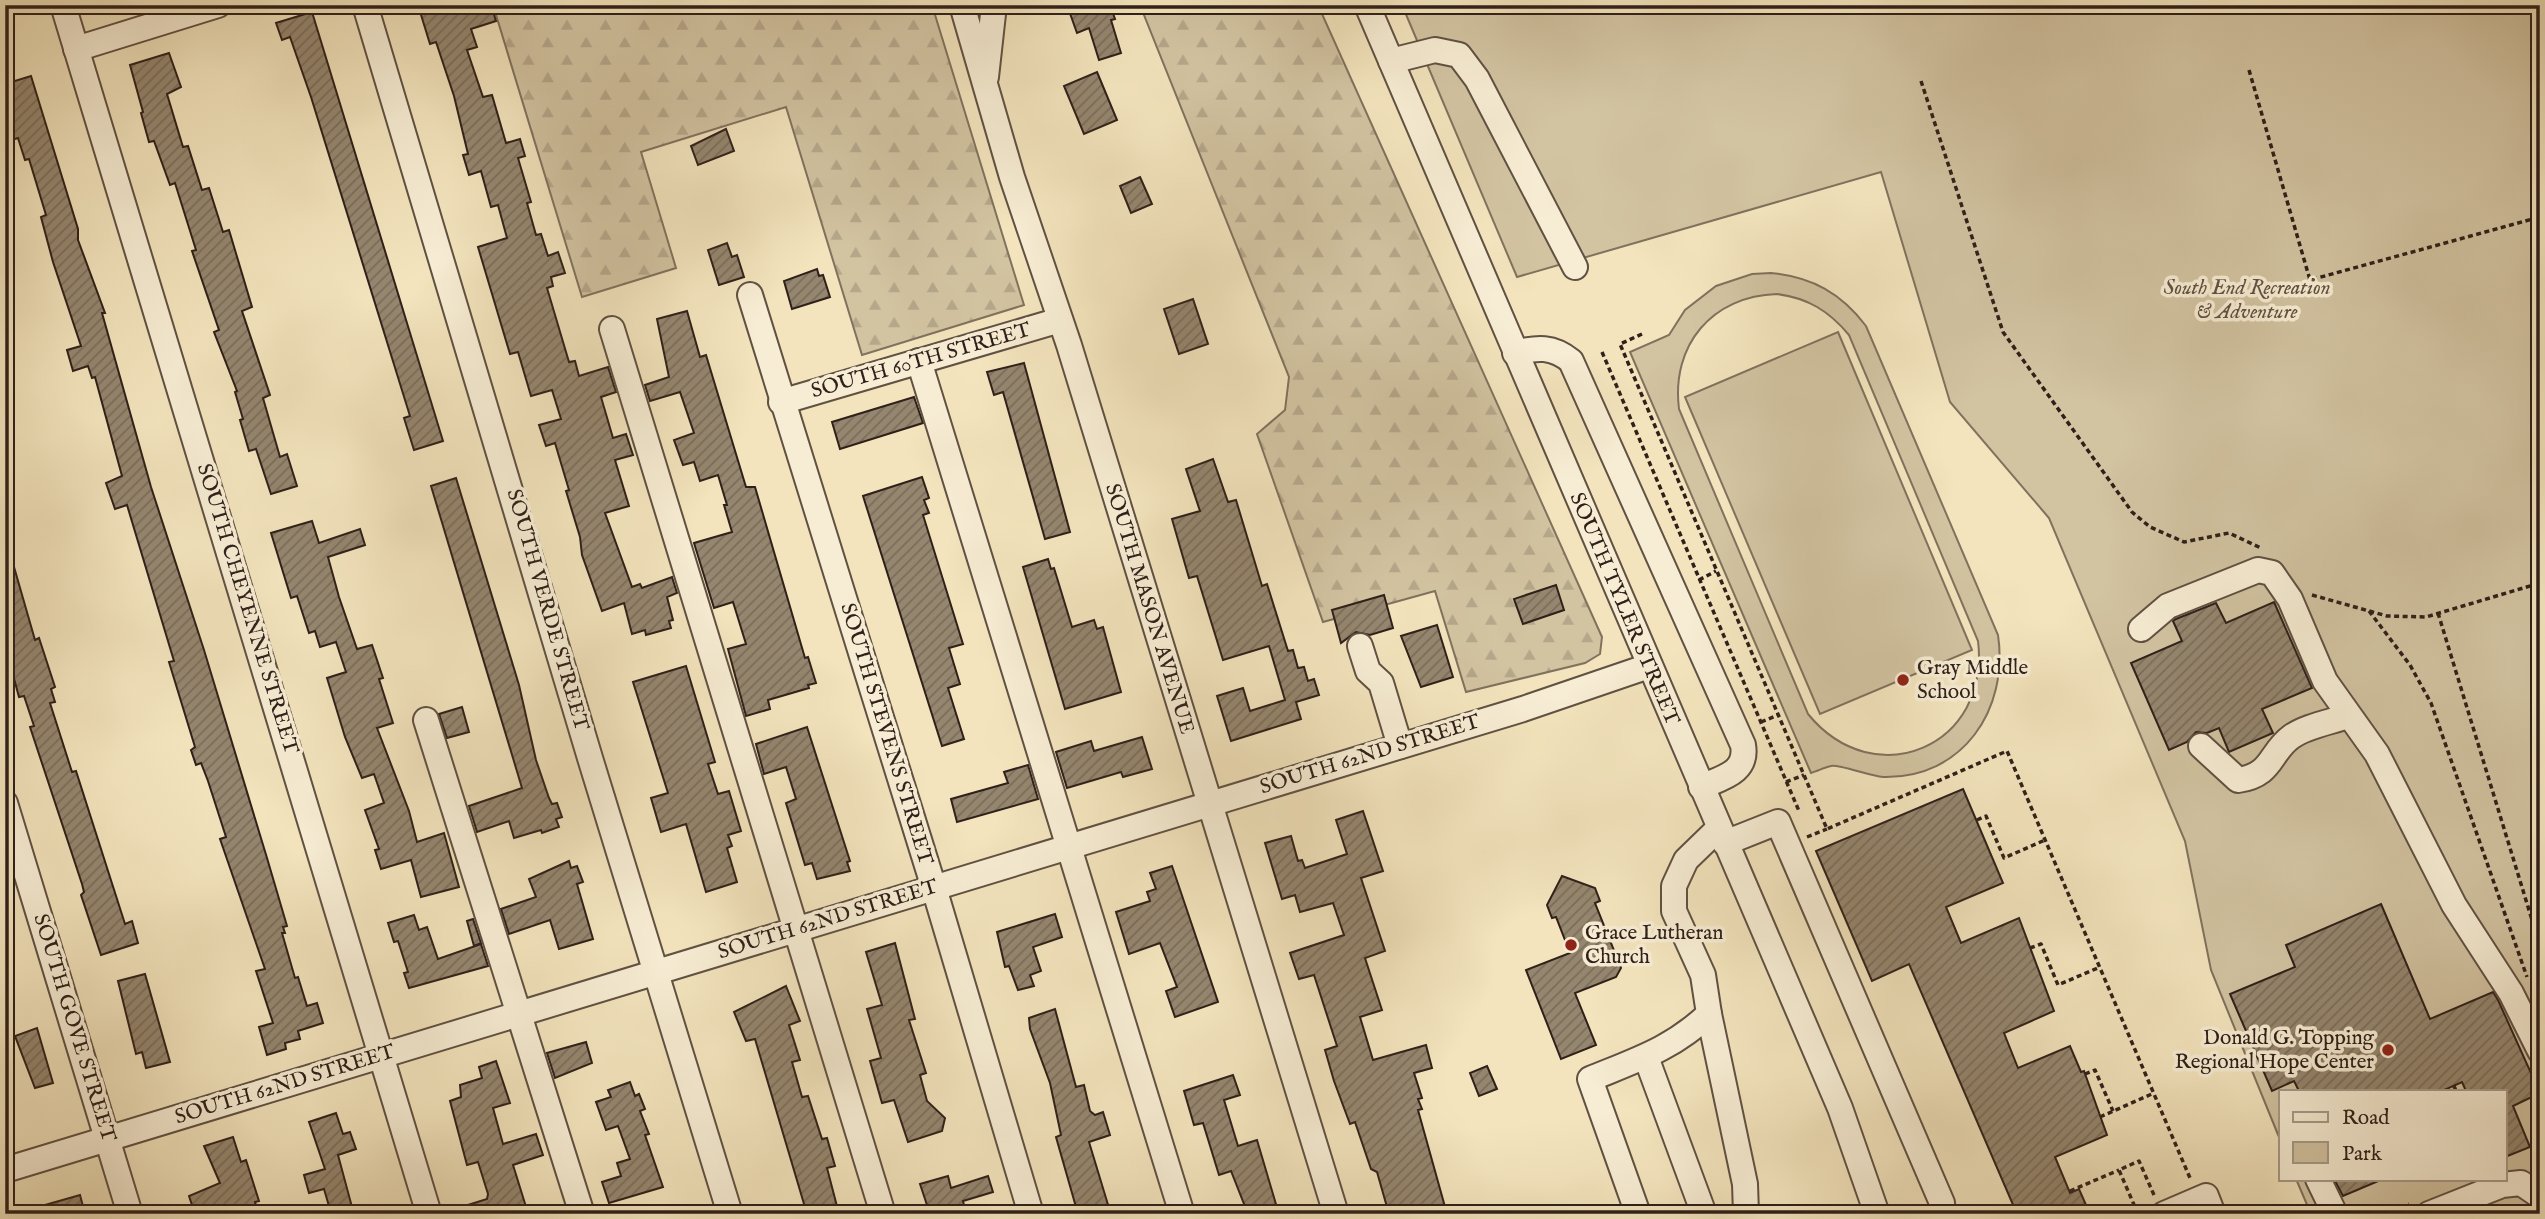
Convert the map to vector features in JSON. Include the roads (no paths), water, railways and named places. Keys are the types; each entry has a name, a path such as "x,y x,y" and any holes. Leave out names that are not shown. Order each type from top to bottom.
{"street":[{"name":"SOUTH CHEYENNE STREET","path":"63,5 429,1214"},
{"path":"76,49 218,5"},
{"name":"SOUTH VERDE STREET","path":"365,5 730,1214"},
{"name":"SOUTH MASON AVENUE","path":"962,5 983,84 1060,320 1336,1214"},
{"path":"983,84 989,67 995,5"},
{"name":"SOUTH TYLER STREET","path":"1367,5 1840,1108 1877,1214"},
{"path":"1391,61 1435,50 1459,55 1477,79 1575,267"},
{"name":"SOUTH STEVENS STREET","path":"750,295 781,402 934,888 1031,1214"},
{"name":"SOUTH 60TH STREET","path":"781,402 1060,320"},
{"path":"612,329 883,1214"},
{"path":"1515,353 1538,348 1557,351 1571,361 1743,745 1742,764 1738,771 1701,788"},
{"path":"919,361 1182,1214"},
{"path":"2141,629 2168,606 2258,570 2272,573 2290,599 2325,681 2377,754 2454,905 2511,993 2540,1051"},
{"path":"1360,646 1367,671 1381,682 1400,746"},
{"name":"SOUTH 62ND STREET","path":"5,1170 1400,746 1649,666"},
{"path":"2201,746 2238,780 2252,778 2269,766 2291,737 2348,716"},
{"path":"426,720 582,1214"},
{"name":"SOUTH GOVE STREET","path":"5,803 130,1214"},
{"path":"1746,1214 1745,1184 1703,975 1674,911 1674,886 1686,860 1722,836 1778,822 1942,1203 1943,1214"},
{"path":"1638,1214 1590,1079 1646,1057 1684,1037 1709,1014"},
{"path":"1646,1057 1704,1214"},
{"path":"2318,1180 2335,1214"},
{"path":"2428,1214 2502,1185 2521,1183 2540,1195"},
{"path":"2156,1206 2206,1206"}],"place":[{"name":"Gray Middle School","path":"1903,680"},
{"name":"Grace Lutheran Church","path":"1571,945"},
{"name":"Donald G. Topping Regional Hope Center","path":"2388,1050"}],"park label":[{"name":"South End Recreation & Adventure","path":"2247,300"}]}
